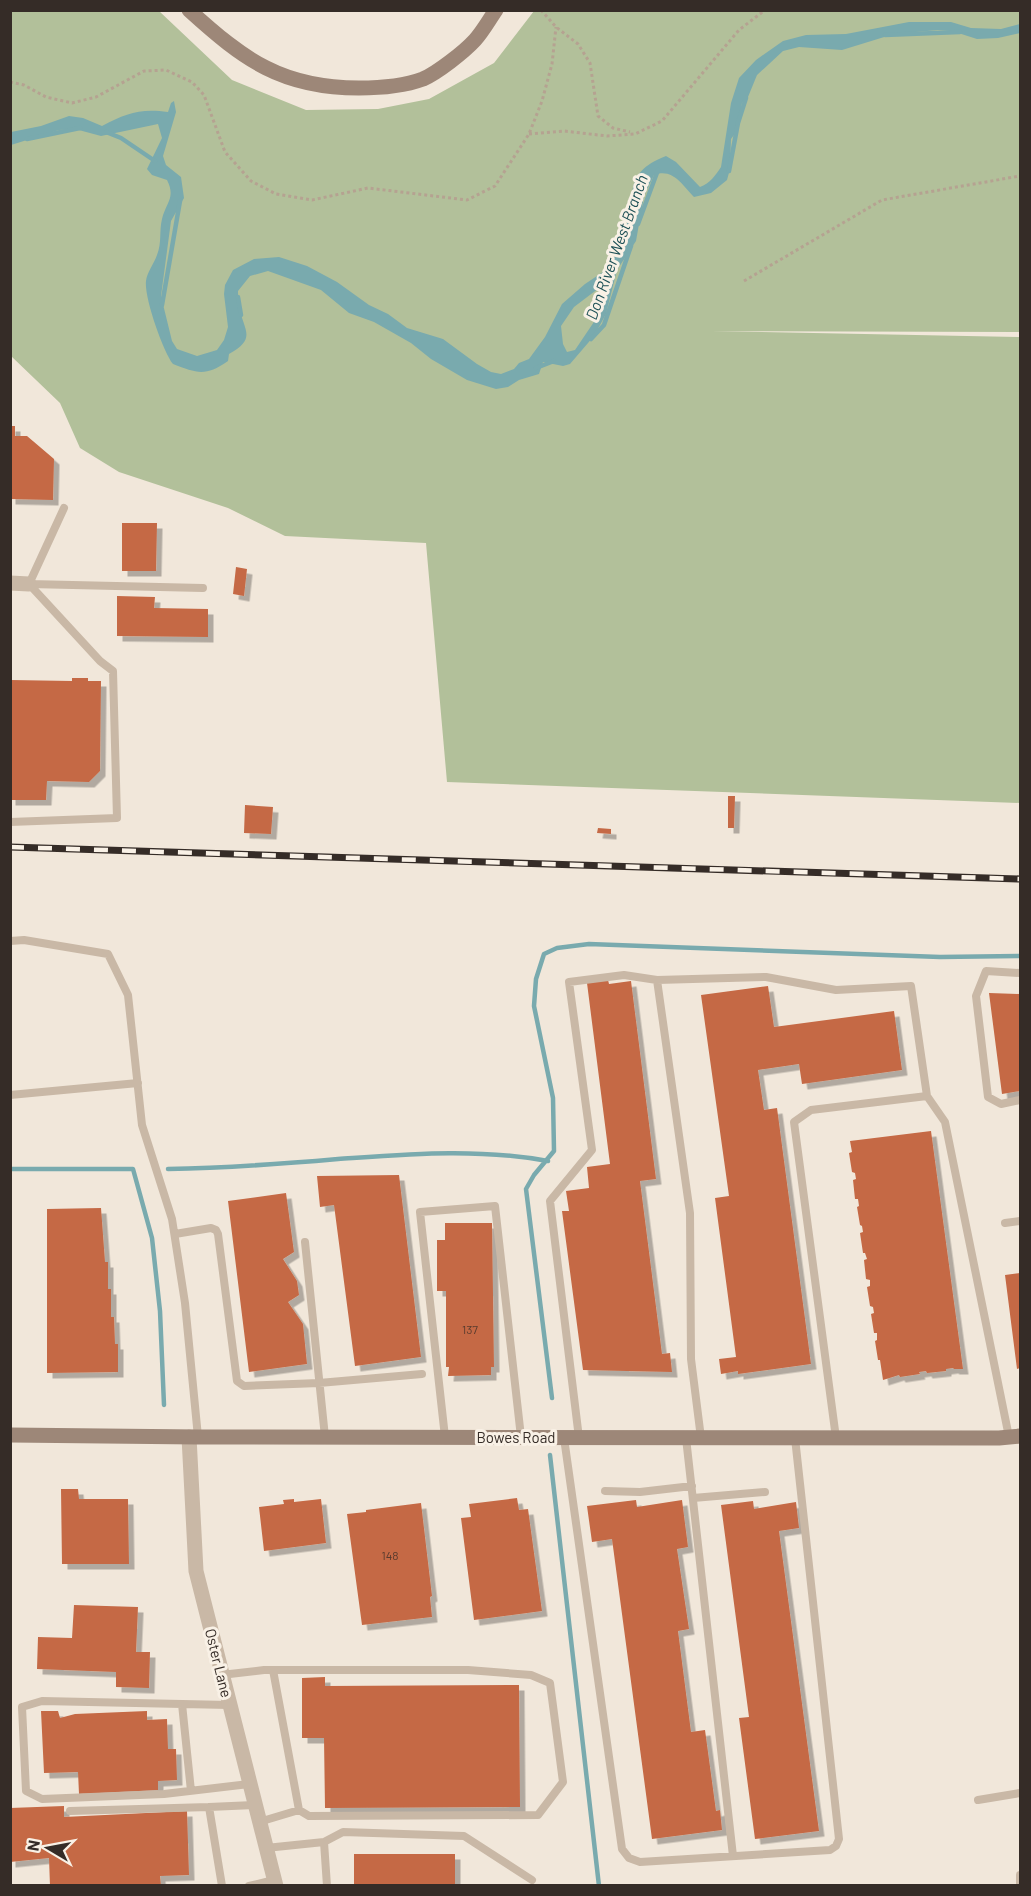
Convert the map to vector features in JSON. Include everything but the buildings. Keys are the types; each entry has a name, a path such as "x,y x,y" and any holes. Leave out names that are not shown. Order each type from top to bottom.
{"street":[{"path":"189,10 235,50 263,67 294,80 334,88 379,88 424,78 475,41 496,10"},
{"path":"10,583 29,584"},
{"name":"Bowes Road","path":"10,1435 571,1438 1015,1437"},
{"name":"Oster Lane","path":"194,1437 196,1571 275,1883"}],"lane":[{"path":"29,584 64,508"},
{"path":"29,584 203,588"},
{"path":"10,822 117,818 113,672 100,661 29,584"},
{"path":"10,941 24,940 108,954 128,995 142,1125 175,1234 185,1303 194,1437"},
{"path":"1020,973 986,971 976,996 988,1097 1001,1104 1020,1100"},
{"path":"795,1438 839,1839 831,1850 640,1862 629,1858 622,1849 571,1438 550,1201 592,1150 569,982 624,975 657,980 766,977 836,990 911,986 927,1095 945,1122 1015,1437"},
{"path":"657,980 690,1213 692,1486 732,1856"},
{"path":"10,1095 138,1083"},
{"path":"836,1438 794,1122 811,1110 927,1095"},
{"path":"445,1437 420,1212 495,1206 521,1437"},
{"path":"1005,1223 1020,1221"},
{"path":"175,1234 211,1228 218,1234 237,1381 250,1387 422,1374"},
{"path":"305,1242 326,1437"},
{"path":"605,1491 640,1492 692,1486"},
{"path":"693,1498 765,1492"},
{"path":"221,1675 273,1670 468,1670 531,1675 550,1683 563,1782 538,1815 309,1816 299,1810 259,1822"},
{"path":"273,1670 299,1810"},
{"path":"229,1705 42,1701 22,1707 26,1791 42,1799 164,1794 249,1784"},
{"path":"182,1704 191,1791"},
{"path":"978,1800 1020,1793"},
{"path":"69,1811 254,1805"},
{"path":"209,1808 222,1886"},
{"path":"266,1848 324,1842 343,1832 464,1836 531,1880"},
{"path":"324,1842 327,1886"},
{"path":"1020,1875 1020,1886"},
{"path":"249,1886 275,1883"}],"path":[{"path":"541,10 556,27 578,44 590,63 598,116 613,128 635,134"},
{"path":"529,134 564,132 607,136 635,134 662,121 739,30 765,10"},
{"path":"10,82 24,84 46,98 72,103 96,97 144,71 165,70 192,82 204,95 225,152 251,181 276,194 312,200 368,188 466,200 495,186 529,134 542,101 552,64 556,27"},
{"path":"744,281 882,200 1020,176"}],"green space":[{"path":"10,11 159,11 232,80 306,110 378,109 429,99 494,63 534,11 1020,11 1020,332 711,331 1020,337 1020,803 447,782 426,543 285,536 228,508 119,472 80,448 60,403 11,356"}],"water":[{"path":"909,22 951,22 971,28 1001,29 1020,24 1020,33 998,38 977,39 952,31 938,30 894,34 842,50 799,47 783,51 757,75 748,97 742,103 737,131 731,139 730,169 727,180 711,193 694,197 672,176 661,173 654,175 644,196 636,241 617,270 606,314 594,336 570,364 563,366 543,362 539,374 519,380 508,387 496,389 467,380 431,359 411,343 374,322 349,313 321,290 268,271 250,276 238,291 246,338 229,354 228,361 201,372 173,364 155,324 146,289 149,271 159,250 162,219 171,191 167,180 152,175 147,169 162,138 158,124 101,136 75,129 59,130 11,145 11,132 41,126 69,116 83,118 102,126 134,113 168,112 174,101 176,112 163,156 166,165 181,177 184,198 171,221 161,296 172,341 177,349 197,356 217,350 224,340 228,327 224,294 225,285 233,270 254,259 279,257 307,266 337,282 407,328 443,339 477,364 491,372 501,374 529,359 545,337 562,304 603,272 623,234 628,221 633,188 642,171 651,163 666,156 676,162 700,187 706,184 721,167 731,103 739,78 756,60 783,41 806,35 846,34","holes":["607,282 602,310 575,350 567,352 563,344 561,326 574,307"]}],"waterway":[{"name":"Don River West Branch","path":"885,35 960,32"},
{"name":"Don River West Branch","path":"729,171 738,123 746,98"},
{"name":"Don River West Branch","path":"27,139 80,128"},
{"name":"Don River West Branch","path":"106,132 121,138 155,161"},
{"name":"Don River West Branch","path":"638,224 658,170"},
{"name":"Don River West Branch","path":"162,305 180,201"},
{"name":"Don River West Branch","path":"591,339 604,325 631,246"},
{"name":"Don River West Branch","path":"238,297 241,315"},
{"name":"Don River West Branch","path":"536,368 554,361"},
{"path":"552,1398 526,1189 534,1175 554,1151 553,1098 534,1006 536,979 544,954 557,948 589,944 940,957 1020,956"},
{"path":"168,1169 443,1153 495,1154 548,1161"},
{"path":"10,1169 133,1169 152,1238 160,1311 164,1405"},
{"path":"550,1455 599,1886"}],"railway":[{"path":"10,847 1020,879"}]}
